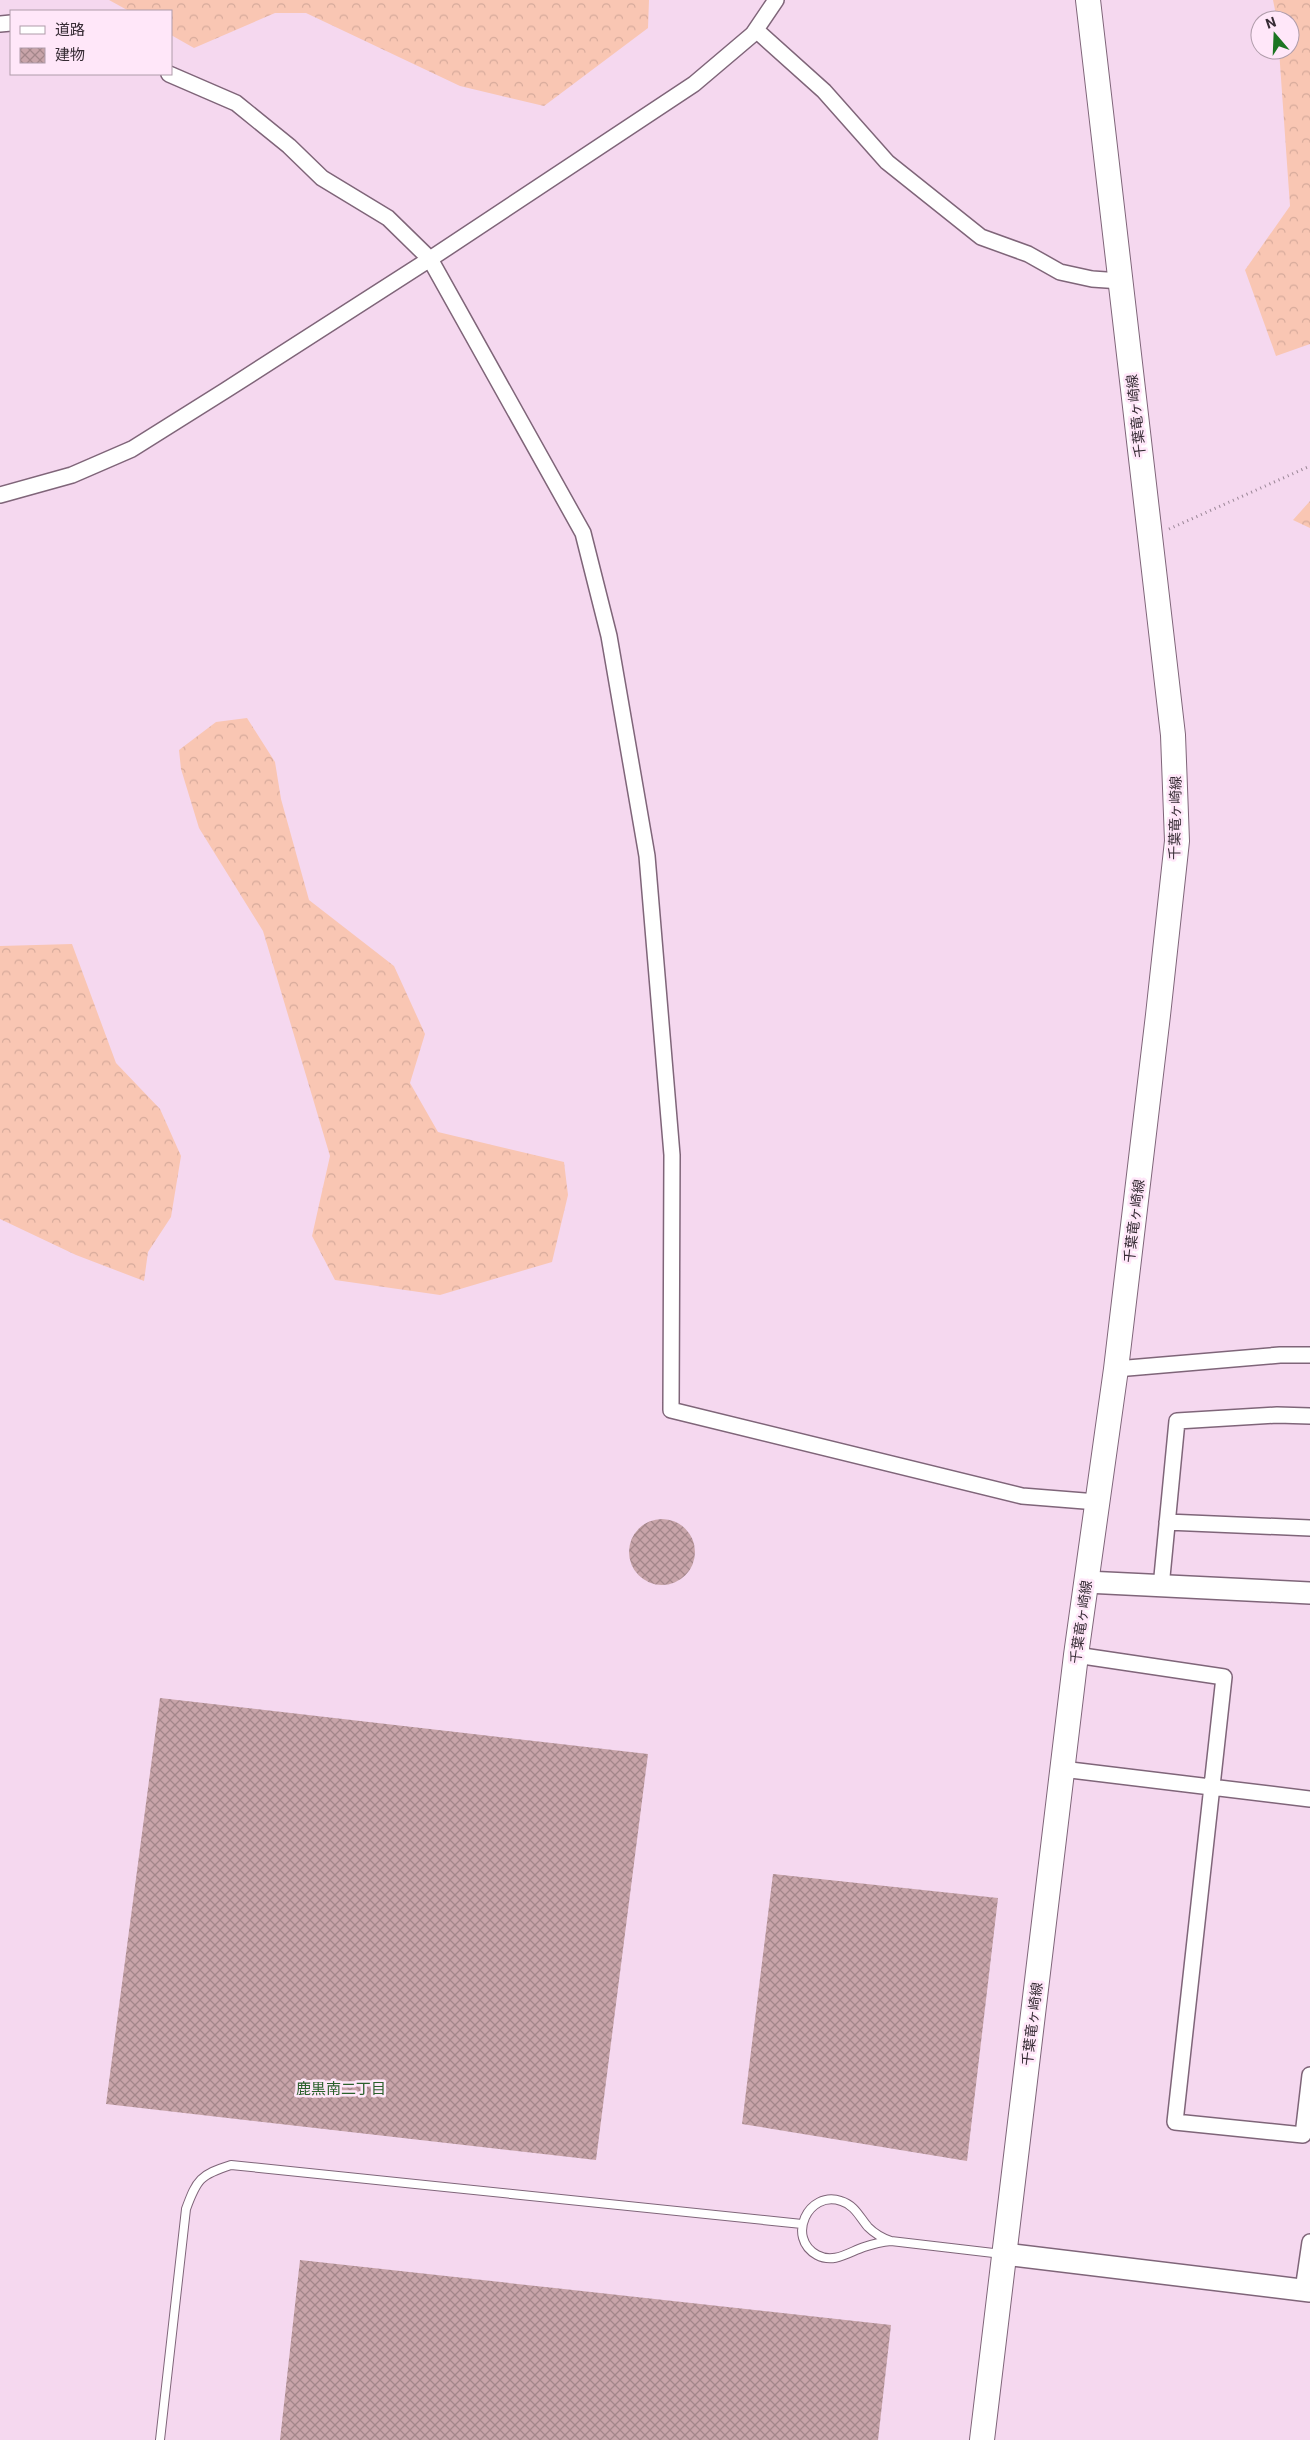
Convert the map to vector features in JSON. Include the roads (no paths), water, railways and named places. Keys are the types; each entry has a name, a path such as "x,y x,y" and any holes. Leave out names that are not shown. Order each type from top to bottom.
{"main road":[{"name":"千葉竜ヶ崎線","path":"982,2440 1076,1654 1116,1369 1177,841 1173,735 1088,0"}],"street":[{"path":"0,495 72,475 132,449 430,259 694,84 756,30 776,0"},
{"path":"756,30 824,90 887,162 981,237 1028,254 1060,272 1092,279 1121,281"},
{"path":"171,75 236,102 289,146 322,178 388,218 430,259 583,533 609,636 647,856 672,1154 671,1410 1022,1496 1097,1502"},
{"path":"1116,1369 1280,1355 1310,1355"},
{"path":"1161,1587 1177,1421 1276,1415 1310,1416"},
{"path":"1167,1522 1310,1528"},
{"path":"1086,1582 1310,1594"},
{"path":"1076,1654 1224,1677 1175,2122 1303,2135 1310,2075"},
{"path":"1062,1769 1310,1799"},
{"path":"1004,2254 1306,2290 1310,2242"}],"lane":[{"path":"160,2440 186,2209 194,2187 207,2173 231,2165 802,2224"},
{"path":"891,2242 878,2236 851,2206 835,2199 826,2200 810,2208 802,2224 802,2233 809,2249 824,2258 842,2257 876,2243 891,2242 1004,2254"}],"district":[{"name":"鹿黒南二丁目","path":"341,2089"}]}
